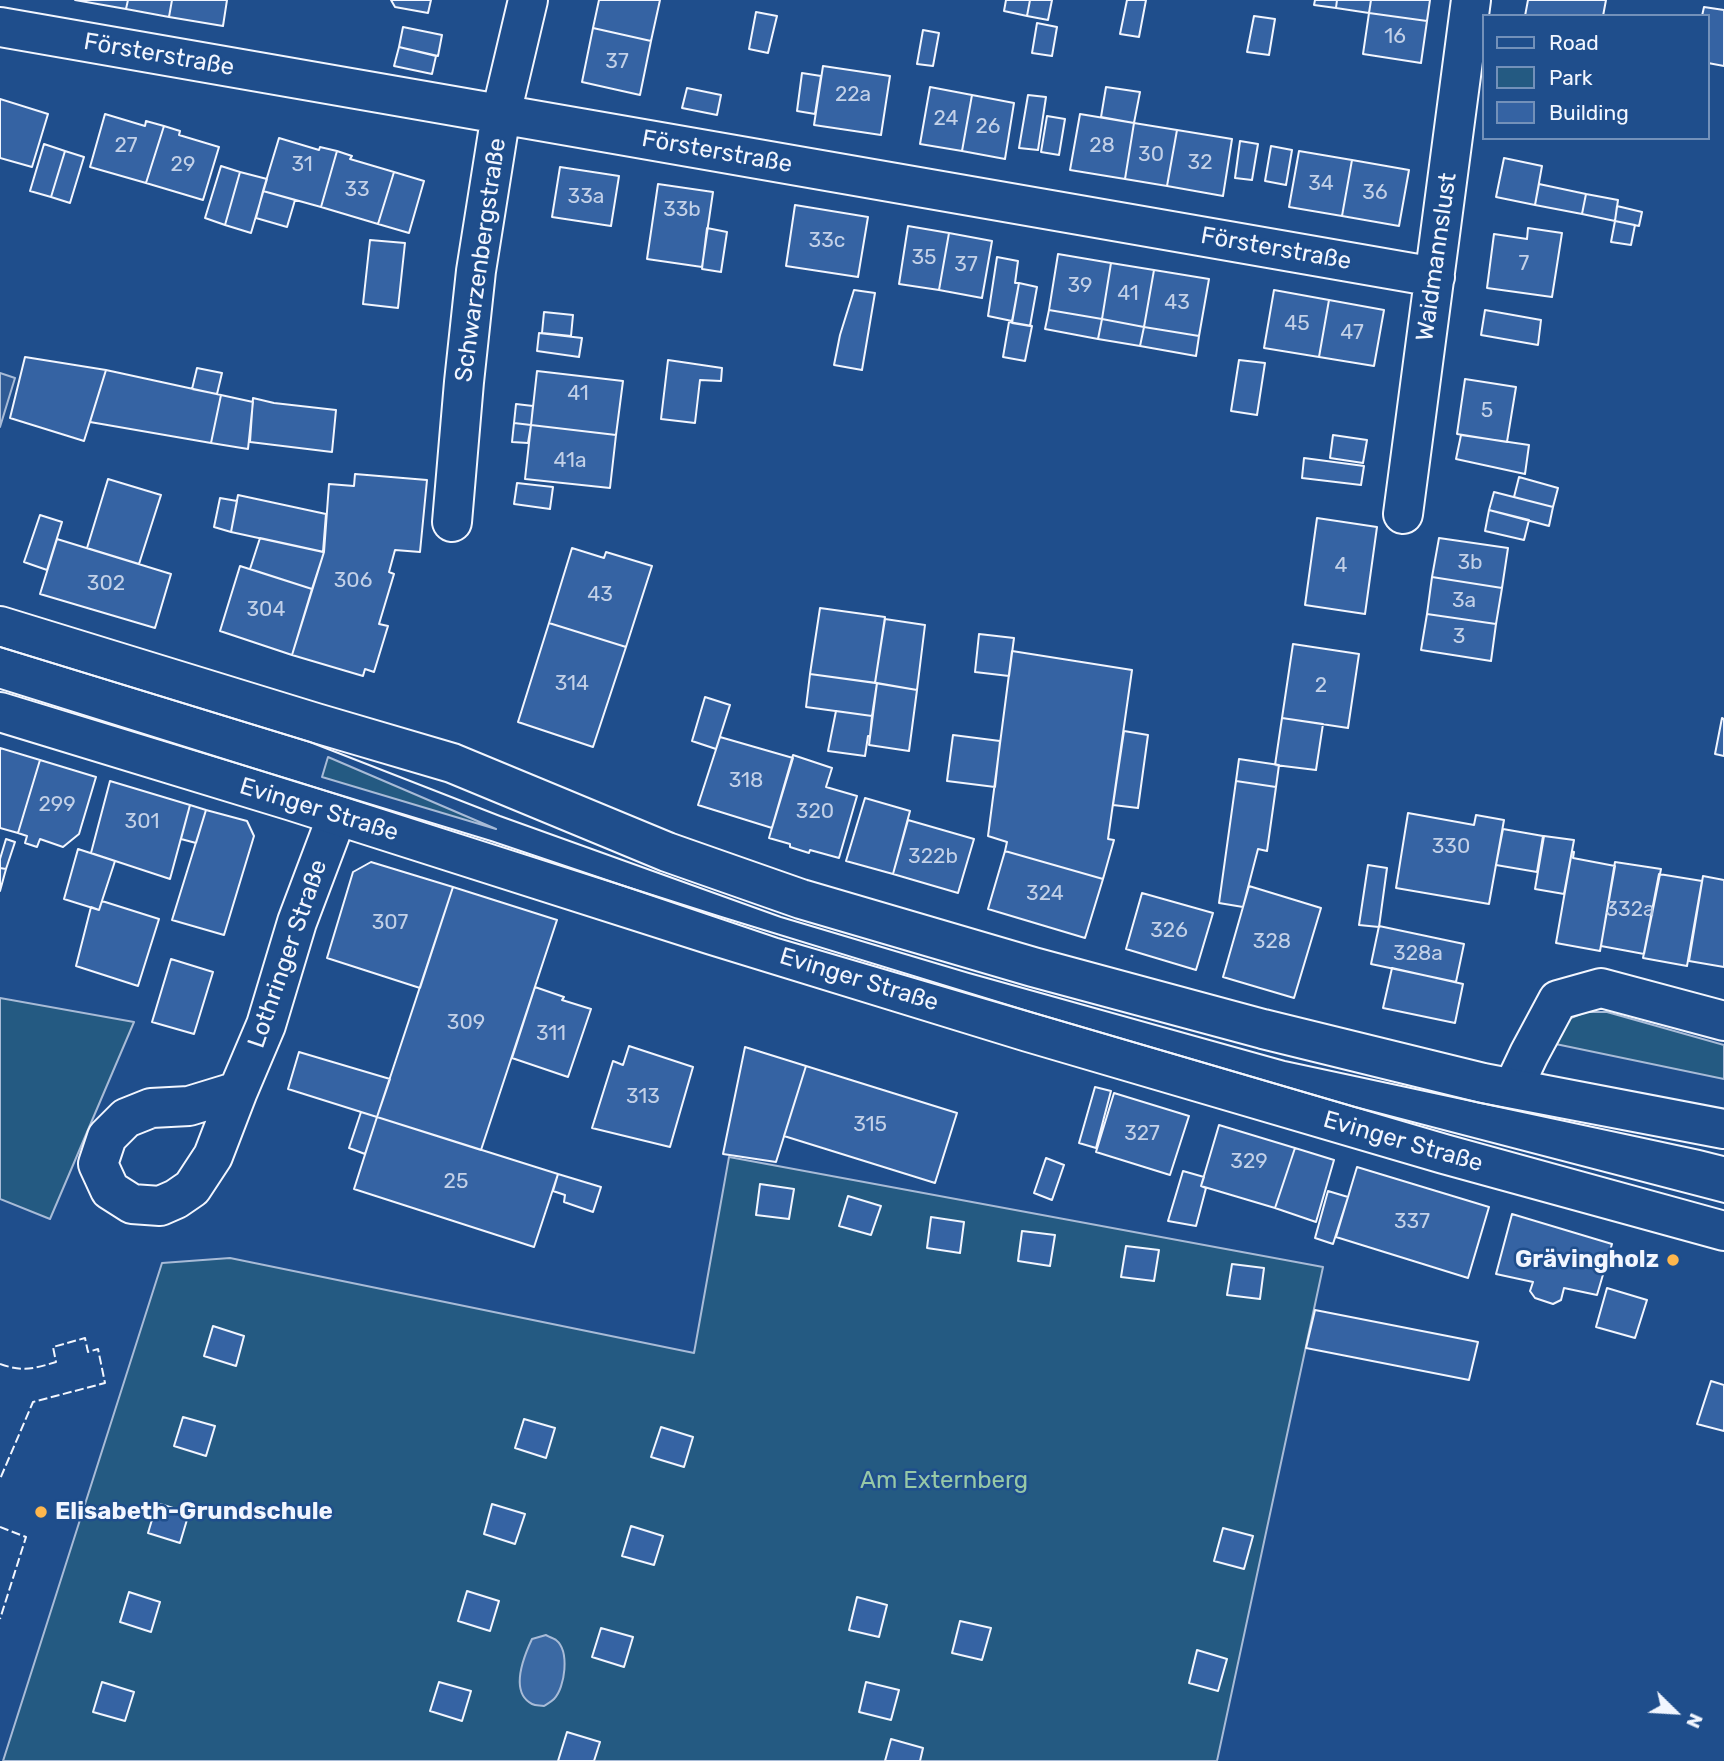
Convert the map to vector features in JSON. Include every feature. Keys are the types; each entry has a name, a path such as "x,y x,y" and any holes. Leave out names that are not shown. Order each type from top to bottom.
{"main road":[{"name":"Schwarzenbergstraße","path":"452,522 476,271 501,114 528,0"},
{"name":"Waidmannslust","path":"1403,514 1471,0"},
{"name":"Försterstraße","path":"0,27 1435,277"},
{"path":"0,626 452,763 667,852 801,899 1090,983 1371,1056 1483,1083 1724,1129"},
{"name":"Evinger Straße","path":"0,712 1028,1032 1444,1154 1724,1230"},
{"name":"Lothringer Straße","path":"238,1091 266,1025 297,922 337,816"},
{"path":"1513,1088 1558,1000 1601,988 1724,1021"}],"green space":[{"path":"328,757 496,829 322,777"},
{"path":"0,998 134,1022 50,1219 0,1199"},
{"path":"1586,1012 1607,1012 1724,1045 1724,1079 1546,1042 1561,1022"},
{"name":"Am Externberg","path":"729,1157 1323,1267 1217,1761 3,1761 162,1263 230,1258 694,1353"}],"shaded area":[{"path":"0,373 15,378 0,427"},
{"path":"546,1635 560,1645 564,1670 558,1694 544,1706 534,1705 525,1698 521,1691 520,1673 532,1639"}],"building":[{"path":"75,0 128,0 126,9"},
{"path":"128,0 172,0 169,17 126,9"},
{"path":"172,0 227,0 223,26 169,17"},
{"path":"391,0 431,0 428,13 395,7"},
{"path":"599,0 660,0 651,41 593,28"},
{"path":"1006,0 1030,0 1027,16 1004,11"},
{"path":"1030,0 1052,0 1048,20 1027,16"},
{"path":"1127,0 1146,0 1139,37 1120,34"},
{"path":"1315,0 1337,0 1336,8 1314,5"},
{"path":"1337,0 1371,0 1369,13 1336,8"},
{"path":"1371,0 1430,0 1427,21 1369,13"},
{"path":"1528,0 1606,0 1603,14 1525,14"},
{"path":"1704,7 1724,10 1724,66 1710,63 1710,14 1702,14"},
{"path":"756,12 777,16 768,53 749,49"},
{"path":"1369,13 1427,21 1421,63 1363,54"},
{"path":"1254,16 1275,19 1269,55 1247,52"},
{"path":"1037,23 1057,27 1052,56 1032,53"},
{"path":"403,27 442,35 438,56 399,47"},
{"path":"593,28 651,41 640,95 582,82"},
{"path":"923,30 939,33 933,66 917,64"},
{"path":"399,47 436,56 432,74 394,66"},
{"path":"823,66 890,76 881,135 814,125"},
{"path":"802,73 821,76 815,114 797,111"},
{"path":"930,87 972,95 962,151 920,144"},
{"path":"1106,87 1140,92 1134,123 1101,117"},
{"path":"687,88 721,95 717,115 682,108"},
{"path":"972,95 1014,103 1005,159 962,151"},
{"path":"1028,95 1046,97 1038,150 1019,148"},
{"path":"0,99 48,114 32,167 0,158"},
{"path":"105,114 145,126 146,121 164,126 146,183 90,167"},
{"path":"1080,114 1134,123 1125,179 1070,170"},
{"path":"1047,116 1065,119 1059,155 1041,152"},
{"path":"1134,123 1177,130 1167,186 1125,179"},
{"path":"164,126 180,131 179,135 219,147 203,200 146,183"},
{"path":"1177,130 1232,139 1223,196 1167,186"},
{"path":"279,138 319,150 320,147 337,151 321,207 263,191"},
{"path":"1240,141 1258,144 1252,180 1235,178"},
{"path":"44,144 65,151 51,197 30,191"},
{"path":"1271,146 1292,150 1286,185 1265,181"},
{"path":"65,151 84,157 70,203 51,197"},
{"path":"337,151 352,156 350,159 394,172 378,224 321,207"},
{"path":"1299,151 1352,160 1342,216 1289,207"},
{"path":"1504,158 1542,166 1535,205 1496,197"},
{"path":"1352,160 1409,170 1399,226 1342,216"},
{"path":"221,166 240,172 225,225 205,218"},
{"path":"560,167 619,176 611,226 552,217"},
{"path":"240,172 267,179 251,233 225,225"},
{"path":"394,172 424,181 409,233 378,224"},
{"path":"658,184 713,192 702,267 647,259"},
{"path":"1539,184 1586,194 1582,214 1535,205"},
{"path":"263,191 295,200 287,227 256,218"},
{"path":"1586,194 1618,200 1615,221 1582,214"},
{"path":"795,205 868,217 858,277 786,266"},
{"path":"1617,206 1642,212 1639,226 1615,221"},
{"path":"1615,221 1635,225 1631,245 1611,242"},
{"path":"908,226 949,233 939,290 899,284"},
{"path":"707,228 727,232 721,272 702,269"},
{"path":"1528,228 1562,233 1552,297 1487,288 1494,234 1527,239"},
{"path":"949,233 992,241 982,298 939,290"},
{"path":"370,240 405,243 398,308 363,304"},
{"path":"1058,254 1111,263 1102,319 1049,310"},
{"path":"997,257 1018,261 1015,283 1019,283 1012,321 988,316"},
{"path":"1111,263 1154,270 1144,327 1102,319"},
{"path":"1154,270 1209,279 1199,336 1144,327"},
{"path":"1019,283 1037,287 1030,326 1012,323"},
{"path":"854,290 875,293 862,370 834,365"},
{"path":"1274,290 1329,300 1319,357 1264,348"},
{"path":"1329,300 1384,310 1374,366 1319,357"},
{"path":"1049,310 1102,319 1098,339 1045,329"},
{"path":"1485,310 1541,320 1538,345 1481,335"},
{"path":"544,312 573,315 571,336 542,333"},
{"path":"1102,319 1144,327 1140,346 1098,339"},
{"path":"1009,322 1032,326 1025,361 1003,357"},
{"path":"1144,327 1199,336 1196,356 1140,346"},
{"path":"539,333 582,338 579,357 537,351"},
{"path":"25,357 106,370 84,441 10,418"},
{"path":"668,360 722,368 721,381 700,380 695,423 661,419"},
{"path":"1239,360 1265,363 1257,415 1231,411"},
{"path":"197,368 222,373 217,394 192,389"},
{"path":"106,370 221,395 211,443 90,422"},
{"path":"537,371 623,381 616,435 531,425"},
{"path":"1465,379 1516,387 1507,442 1457,434"},
{"path":"221,395 253,402 248,449 211,443"},
{"path":"253,398 336,410 332,452 250,442"},
{"path":"516,404 533,406 531,425 514,423"},
{"path":"514,423 531,425 528,443 512,442"},
{"path":"531,425 616,435 610,488 525,479"},
{"path":"1333,435 1367,440 1363,463 1330,458"},
{"path":"1461,435 1529,445 1525,474 1456,459"},
{"path":"1304,458 1364,466 1361,485 1302,478"},
{"path":"355,474 427,480 420,552 395,550 389,572 394,574 379,624 388,626 374,672 365,669 363,676 292,655 324,552 329,484 354,486"},
{"path":"1519,477 1558,488 1553,507 1514,497"},
{"path":"108,479 161,495 139,564 87,548"},
{"path":"517,483 553,487 550,509 514,504"},
{"path":"1494,492 1553,507 1549,526 1489,510"},
{"path":"238,495 326,514 323,552 231,532"},
{"path":"220,498 237,501 231,532 214,527"},
{"path":"1489,510 1529,520 1524,540 1485,531"},
{"path":"40,515 62,522 47,570 24,562"},
{"path":"1317,518 1377,527 1365,614 1305,605"},
{"path":"260,538 324,552 312,589 250,569"},
{"path":"1439,538 1508,548 1502,588 1432,577"},
{"path":"57,539 171,574 155,628 40,594"},
{"path":"572,548 604,558 606,552 652,566 626,647 549,623"},
{"path":"240,566 312,589 292,655 220,631"},
{"path":"1432,577 1502,588 1496,624 1427,614"},
{"path":"820,608 885,617 875,683 810,674"},
{"path":"1427,614 1496,624 1491,661 1421,650"},
{"path":"885,619 925,625 917,690 875,683"},
{"path":"549,623 626,647 593,747 518,722"},
{"path":"979,634 1014,638 1009,676 975,672"},
{"path":"1293,644 1359,654 1348,728 1282,718"},
{"path":"1012,651 1132,670 1108,839 1114,840 1103,879 1005,851 1007,842 988,836"},
{"path":"810,674 877,683 872,716 806,707"},
{"path":"877,683 917,690 909,751 869,745"},
{"path":"705,697 730,705 716,749 692,741"},
{"path":"836,711 872,716 865,756 828,751"},
{"path":"1282,718 1323,724 1316,770 1275,765"},
{"path":"1722,718 1724,719 1724,756 1715,754"},
{"path":"1124,731 1148,735 1138,808 1113,805"},
{"path":"953,735 1000,741 995,787 947,781"},
{"path":"720,737 793,758 772,828 698,805"},
{"path":"0,748 40,760 18,833 0,828"},
{"path":"793,755 832,768 826,787 857,796 839,858 810,850 809,853 769,838"},
{"path":"1239,759 1279,765 1276,787 1236,781"},
{"path":"40,760 96,777 79,834 63,847 40,839 37,847 25,843 27,836 18,833"},
{"path":"110,781 190,805 170,879 91,853"},
{"path":"1236,781 1276,787 1267,851 1258,849 1243,907 1219,903"},
{"path":"865,798 910,811 893,874 846,861"},
{"path":"190,805 206,810 196,843 181,839"},
{"path":"206,810 247,821 254,836 224,935 172,920"},
{"path":"1408,813 1474,825 1476,815 1504,820 1489,904 1396,888"},
{"path":"908,820 974,839 958,893 893,874"},
{"path":"1503,829 1543,836 1537,872 1496,865"},
{"path":"1544,836 1574,840 1564,894 1535,889"},
{"path":"6,839 15,842 6,869 0,868 0,859"},
{"path":"78,849 115,861 99,910 64,899"},
{"path":"1005,851 1103,879 1085,938 988,909"},
{"path":"1572,851 1573,858 1615,866 1600,951 1556,943"},
{"path":"371,862 453,887 420,988 327,958 353,872"},
{"path":"1615,862 1661,869 1644,954 1601,946"},
{"path":"1368,865 1387,868 1379,927 1359,925"},
{"path":"0,868 6,869 0,891"},
{"path":"1659,874 1702,881 1687,966 1643,958"},
{"path":"1703,876 1724,880 1724,967 1689,961"},
{"path":"1249,886 1321,908 1294,998 1223,977"},
{"path":"453,887 557,920 481,1150 377,1117"},
{"path":"1142,893 1213,913 1196,970 1126,949"},
{"path":"102,901 159,919 138,986 76,966 91,907 99,910"},
{"path":"1379,926 1464,944 1456,982 1371,964"},
{"path":"171,959 213,972 194,1034 152,1022"},
{"path":"1392,968 1463,984 1455,1023 1383,1008"},
{"path":"535,987 564,997 562,1000 591,1009 568,1077 512,1058"},
{"path":"629,1046 693,1067 670,1147 592,1128 613,1061 623,1065"},
{"path":"745,1047 806,1066 776,1162 723,1154"},
{"path":"299,1052 390,1079 377,1117 288,1089"},
{"path":"806,1066 957,1113 935,1183 784,1136"},
{"path":"1095,1087 1111,1091 1096,1148 1079,1143"},
{"path":"1114,1093 1189,1116 1170,1175 1096,1152"},
{"path":"361,1112 377,1117 365,1154 349,1148"},
{"path":"377,1117 558,1174 534,1247 354,1189"},
{"path":"1219,1125 1295,1148 1275,1208 1201,1186"},
{"path":"1295,1148 1334,1160 1316,1222 1275,1208"},
{"path":"1046,1158 1064,1165 1052,1200 1034,1193"},
{"path":"1357,1167 1489,1207 1468,1278 1336,1237"},
{"path":"1183,1171 1204,1177 1201,1186 1206,1188 1196,1226 1168,1221"},
{"path":"558,1174 601,1187 593,1212 564,1202 565,1195 553,1191"},
{"path":"760,1184 794,1189 789,1219 756,1215"},
{"path":"1328,1191 1348,1197 1333,1244 1315,1238"},
{"path":"848,1196 881,1206 871,1235 839,1226"},
{"path":"1512,1214 1612,1244 1597,1295 1564,1288 1561,1300 1553,1304 1535,1298 1530,1291 1533,1282 1496,1274"},
{"path":"931,1217 964,1222 960,1253 927,1248"},
{"path":"1022,1231 1055,1235 1050,1266 1018,1261"},
{"path":"1126,1246 1159,1250 1154,1281 1121,1277"},
{"path":"1232,1264 1264,1268 1260,1299 1227,1295"},
{"path":"1607,1288 1647,1300 1635,1338 1596,1327"},
{"path":"1315,1310 1478,1342 1469,1380 1306,1348"},
{"path":"213,1326 244,1336 236,1366 204,1356"},
{"path":"1711,1381 1724,1385 1724,1431 1697,1424"},
{"path":"183,1417 215,1426 206,1456 174,1446"},
{"path":"524,1419 555,1428 546,1458 515,1448"},
{"path":"661,1427 693,1437 684,1467 651,1457"},
{"path":"157,1503 189,1513 180,1543 148,1533"},
{"path":"492,1504 525,1514 515,1544 484,1534"},
{"path":"631,1526 663,1536 654,1565 622,1556"},
{"path":"1223,1528 1253,1536 1244,1569 1214,1561"},
{"path":"467,1591 499,1601 490,1631 458,1621"},
{"path":"129,1592 160,1602 151,1632 120,1622"},
{"path":"857,1597 887,1605 879,1637 849,1630"},
{"path":"960,1621 991,1628 982,1660 952,1653"},
{"path":"601,1628 633,1637 624,1667 592,1657"},
{"path":"1197,1650 1227,1659 1218,1691 1189,1683"},
{"path":"102,1682 134,1692 125,1721 93,1712"},
{"path":"439,1682 471,1691 462,1721 430,1711"},
{"path":"866,1682 899,1690 891,1720 859,1712"},
{"path":"567,1732 600,1742 594,1761 558,1761"},
{"path":"891,1739 923,1748 920,1761 885,1761"}],"tram line":[{"path":"0,647 310,742 500,816 781,917 969,973 1285,1061 1724,1156"},
{"path":"0,689 491,841 778,938 1355,1107 1724,1203"}],"fence":[{"path":"0,1364 28,1369 56,1362 53,1347 85,1338 88,1352 98,1349 105,1383 33,1402 0,1479"},
{"path":"0,1527 26,1537 0,1619"}],"place":[{"name":"Grävingholz","path":"1673,1260"},
{"name":"Elisabeth-Grundschule","path":"41,1512"}]}
